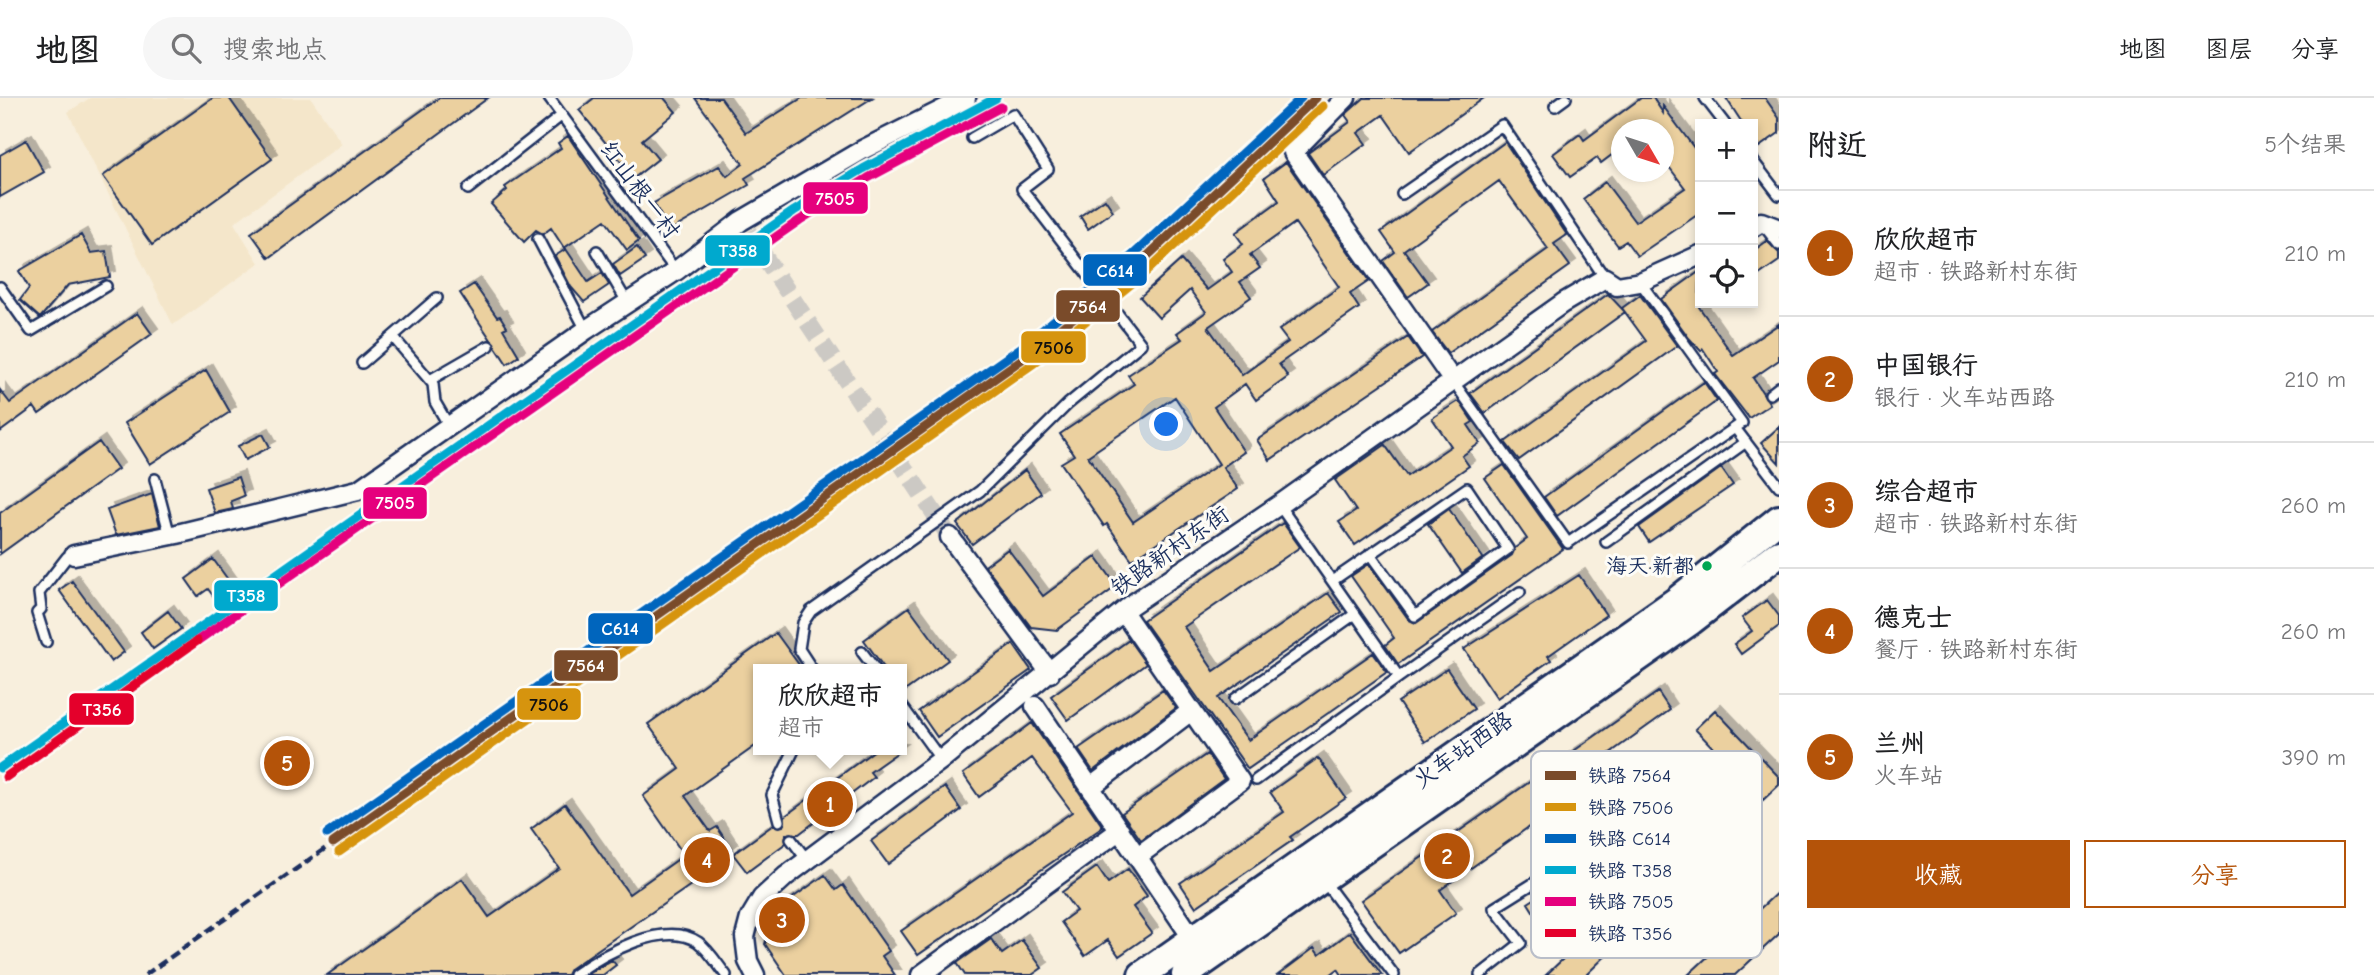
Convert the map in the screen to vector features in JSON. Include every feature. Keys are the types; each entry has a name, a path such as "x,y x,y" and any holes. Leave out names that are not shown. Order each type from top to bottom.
{"main road":[{"name":"火车站西路","path":"1185,975 1680,628 1773,552 1779,519"},
{"name":"火车站西路","path":"1142,975 1676,601 1773,552"}],"street":[{"path":"74,555 170,536 358,490 627,302 864,149 965,98"},
{"path":"1346,98 1293,152 1453,381"},
{"path":"1758,224 1779,229"},
{"path":"1605,278 1617,286 1640,282 1695,256"},
{"name":"铁路新村东街","path":"755,975 748,961 745,937 750,918 762,898 807,860 941,760 1124,613 1563,303 1605,278"},
{"path":"950,537 1050,673"},
{"path":"1124,613 1240,781 1138,856"},
{"path":"1035,706 1193,939"},
{"path":"1091,788 1191,711"},
{"path":"921,975 1120,830"}],"lane":[{"name":"红山根一村","path":"549,98 676,271"},
{"path":"1555,106 1566,98"},
{"path":"1706,98 1721,119"},
{"path":"809,664 799,649 799,636 811,611 980,491 1068,404 1140,344 1021,189 1048,169 1013,114 972,138"},
{"path":"468,189 561,116"},
{"path":"1402,194 1503,125 1605,278"},
{"path":"1758,168 1779,195"},
{"path":"1758,225 1779,245"},
{"path":"538,239 586,330"},
{"path":"597,251 627,302"},
{"path":"1453,381 1568,543 1742,423 1640,282"},
{"path":"0,288 31,331 106,286"},
{"path":"362,363 437,298"},
{"path":"393,337 429,380 435,402 450,428"},
{"path":"429,380 489,345"},
{"path":"1770,394 1779,387"},
{"path":"1735,428 1779,486"},
{"path":"1606,542 1746,442"},
{"path":"155,479 170,536"},
{"path":"1332,581 1370,554 1467,488 1508,549 1415,616 1370,554"},
{"path":"1279,505 1399,677"},
{"path":"47,642 37,613 41,609 39,593 67,557 74,555"},
{"path":"1256,780 1521,592"},
{"path":"1235,699 1356,614"},
{"path":"862,652 871,664"},
{"path":"907,713 941,760"},
{"path":"779,821 772,795 792,755"},
{"path":"791,839 807,860"},
{"path":"1322,879 1394,975"},
{"path":"1480,975 1521,943 1494,908 1531,885"},
{"path":"574,975 607,952 672,933 698,942 726,975"}],"shaded area":[{"path":"90,98 311,98 342,144 234,223 259,263 173,325 68,112"}],"building":[{"path":"213,98 229,98 272,159 152,245 103,176"},
{"path":"439,98 488,98 269,258 251,233"},
{"path":"594,98 664,98 676,112 642,140 658,159 634,178 579,110"},
{"path":"695,98 721,98 746,133 802,98 872,98 745,178 749,185 669,231 654,203 719,166 727,176 743,164"},
{"path":"1364,98 1484,98 1409,152 1383,115 1358,133 1366,144 1323,175 1308,153 1350,122 1345,115"},
{"path":"1641,98 1653,98 1663,113 1663,106 1673,119 1612,119"},
{"path":"1726,98 1765,98 1779,118 1779,133 1759,147 1758,119 1740,119"},
{"path":"1611,120 1611,156 1601,163 1597,158 1570,177 1553,154 1580,134 1584,140"},
{"path":"1674,121 1695,149 1695,216 1637,256 1626,241 1618,246 1583,199 1605,182 1635,222 1685,188 1674,174"},
{"path":"568,136 639,241 627,250 605,220 564,248 551,228 543,234 536,230 524,242 491,204 507,190 505,187 561,148 558,143"},
{"path":"26,140 44,172 0,197 0,155"},
{"path":"1505,142 1567,235 1554,244 1570,266 1448,353 1432,332 1548,249 1499,181 1404,250 1428,283 1408,297 1383,261 1395,252 1381,232"},
{"path":"1286,162 1369,281 1350,294 1359,308 1279,364 1288,377 1256,400 1245,384 1214,407 1244,452 1223,467 1238,489 1132,560 1107,524 1104,526 1061,463 1074,455 1060,434 1134,384 1128,375 1182,339 1177,333 1206,312 1190,290 1159,318 1140,297 1181,260 1207,290 1232,272 1223,259 1243,244 1235,233 1279,201 1264,178","holes":["1295,223 1339,287 1279,330 1288,342 1242,375 1208,327 1251,297 1240,282 1260,268 1250,255","1175,397 1219,464 1133,522 1088,456"]},
{"path":"1105,199 1113,211 1088,229 1080,216"},
{"path":"81,235 91,253 106,251 110,277 68,285 40,318 20,300 29,288 19,271"},
{"path":"1767,241 1779,253 1779,261 1758,276 1758,247"},
{"path":"637,247 645,259 620,276 613,264"},
{"path":"566,249 588,282 602,273 609,285 584,302 571,287 555,256"},
{"path":"1695,275 1695,308 1700,308 1733,355 1779,324 1779,360 1753,378 1770,404 1749,418 1715,374 1718,372 1703,349 1701,351 1689,338 1661,299"},
{"path":"474,284 507,327 503,329 519,356 507,364 460,293"},
{"path":"1608,294 1625,312 1485,413 1470,393"},
{"path":"1640,295 1677,346 1519,460 1505,442 1646,341 1622,308"},
{"path":"137,313 152,334 39,414 34,407 0,432 0,390 10,403"},
{"path":"1408,337 1422,357 1270,460 1257,440"},
{"path":"206,370 230,412 150,464 125,423"},
{"path":"1704,382 1717,401 1557,516 1544,497"},
{"path":"1459,401 1473,422 1468,425 1480,443 1462,456 1469,466 1355,545 1339,522 1356,511 1335,480 1385,445 1407,476 1451,446 1432,418"},
{"path":"1779,427 1779,463 1761,443"},
{"path":"263,434 270,447 245,460 238,446"},
{"path":"99,442 118,469 0,554 0,513"},
{"path":"1504,465 1563,549 1398,664 1385,645 1394,638 1351,576 1369,564 1409,620 1416,623 1512,555 1515,548 1527,539 1485,478"},
{"path":"1721,468 1733,485 1649,542 1639,527"},
{"path":"1025,470 1041,493 972,544 957,524"},
{"path":"238,477 244,496 231,501 233,509 215,513 206,488"},
{"path":"152,494 160,526 116,535 107,510"},
{"path":"1449,509 1483,558 1462,573 1428,524"},
{"path":"1283,523 1300,547 1184,627 1214,671 1328,593 1342,612 1218,698 1248,740 1373,653 1387,672 1248,769 1143,620"},
{"path":"1008,549 1043,596 1096,557 1117,586 1057,630 1031,627 985,566"},
{"path":"213,559 237,592 220,605 208,589 198,596 186,579"},
{"path":"1579,575 1606,615 1548,656 1551,660 1497,698 1464,649"},
{"path":"72,581 124,652 111,662 59,590"},
{"path":"1767,600 1779,616 1779,626 1741,654 1734,644 1752,631 1742,618"},
{"path":"909,607 948,660 907,689 907,664 881,664 864,640"},
{"path":"168,611 181,629 153,649 141,632"},
{"path":"776,633 798,664 753,664 753,748 685,796 710,831 717,827 732,850 698,874 701,878 570,969 567,975 327,975 462,879 489,917 559,868 531,829 565,804 629,894 684,855 643,796 680,769 648,724"},
{"path":"1129,640 1146,664 1068,720 1051,696"},
{"path":"1013,644 1031,670 937,737 919,711"},
{"path":"1447,669 1474,709 1425,742 1398,702"},
{"path":"1163,690 1176,708 1093,771 1078,749"},
{"path":"1658,692 1670,710 1613,751 1574,751"},
{"path":"1715,710 1754,751 1716,751 1695,729"},
{"path":"1032,723 1103,827 918,955 901,931 1072,812 1032,758 979,797 963,774"},
{"path":"1207,754 1224,779 1141,840 1122,813"},
{"path":"868,755 894,755 870,772 874,777 799,834 786,834 786,843 747,872 733,854 773,825 783,826 785,816"},
{"path":"1318,758 1346,798 1290,837 1293,840 1196,907 1180,883 1284,812 1270,792"},
{"path":"1762,759 1779,777 1779,785 1763,800"},
{"path":"1531,781 1531,825 1440,890 1456,913 1399,953 1361,900"},
{"path":"945,787 961,810 888,864 871,841"},
{"path":"1097,867 1108,883 1128,869 1147,896 1133,907 1152,933 1119,956 1108,940 1085,956 1061,922 1076,911 1062,892"},
{"path":"825,875 836,890 843,885 889,951 882,956 895,975 786,975 765,944 774,911"},
{"path":"1779,891 1779,934 1762,950 1762,907"},
{"path":"1350,932 1382,975 1342,975 1338,969 1330,975 1278,975 1314,948 1319,955"},
{"path":"991,939 1002,954 1022,940 1042,968 1032,975 965,975 957,963"},
{"path":"1564,958 1604,958 1586,975 1546,975"},
{"path":"1706,958 1753,958 1735,975 1688,975"},
{"path":"612,960 616,965 603,975 586,975"}],"tunnel":[{"path":"748,232 950,537"}],"railway":[{"path":"145,975 333,843"}],"rail line":[{"name":"T358","path":"0,768 794,211 863,169 996,98"},
{"name":"C614","path":"327,834 1022,347 1133,255 1301,98"},
{"name":"7564","path":"333,843 1028,355 1140,263 1316,98"},
{"name":"7506","path":"339,852 1034,363 1147,271 1323,106"},
{"name":"7505","path":"197,641 800,220 868,178 1001,107"},
{"name":"T356","path":"6,777 197,641"}],"place":[{"name":"海天·新都","path":"1707,566"},
{"name":"兰州","path":"287,763"},
{"name":"欣欣超市","path":"830,804"},
{"name":"中国银行","path":"1447,856"},
{"name":"德克士","path":"707,860"},
{"name":"综合超市","path":"782,920"}]}
